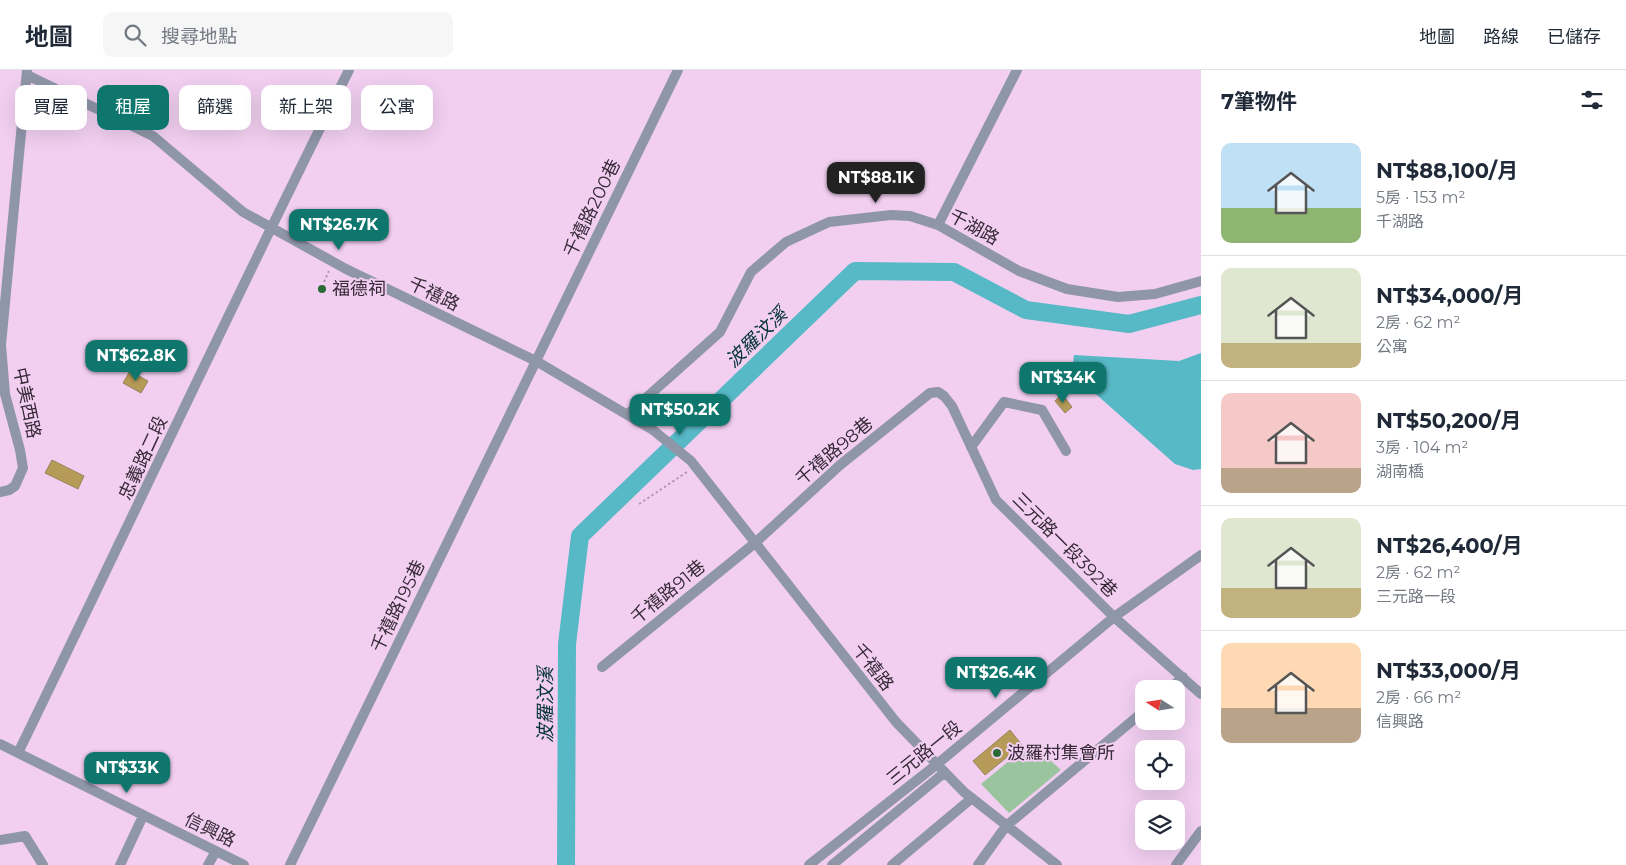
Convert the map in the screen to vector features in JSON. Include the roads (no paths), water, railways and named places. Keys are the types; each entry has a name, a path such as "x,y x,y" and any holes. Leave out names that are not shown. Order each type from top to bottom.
{"street":[{"name":"忠義路二段","path":"18,752 150,482 271,227 349,70"},
{"name":"千禧路200巷","path":"536,361 678,70"},
{"path":"938,225 1017,70"},
{"name":"千禧路","path":"27,72 153,136 243,212 346,269 536,361 652,430 693,464 896,722 936,765 972,798 1057,865"},
{"name":"中美西路","path":"0,492 15,486 22,468 20,450 5,394 1,345 27,72"},
{"name":"千湖路","path":"628,414 720,332 751,272 786,242 829,222 891,215 910,216 938,225 1019,271 1067,289 1118,297 1155,294 1201,280"},
{"name":"千禧路195巷","path":"290,865 536,361"},
{"name":"三元路一段392巷","path":"938,392 952,406 996,500 1114,617 1201,694"},
{"name":"千禧路98巷","path":"755,543 840,465 930,393 938,392"},
{"path":"971,447 1004,402 1042,410 1066,451"},
{"name":"千禧路91巷","path":"602,667 755,543"},
{"name":"三元路一段","path":"808,865 936,765 1114,617 1201,555"},
{"path":"981,864 1006,826 1135,718"},
{"name":"信興路","path":"0,744 244,865"},
{"path":"838,863 944,773"},
{"path":"892,865 972,798"},
{"path":"120,865 143,816"},
{"path":"1176,865 1201,831"},
{"path":"0,840 25,836 43,865"},
{"path":"208,865 216,851"}],"waterway":[{"name":"波羅汶溪","path":"566,865 567,644 580,536 855,271 954,272 1026,310 1129,324 1201,305"}],"place":[{"name":"福德祠","path":"322,289"},
{"name":"波羅村集會所","path":"997,753"}]}
